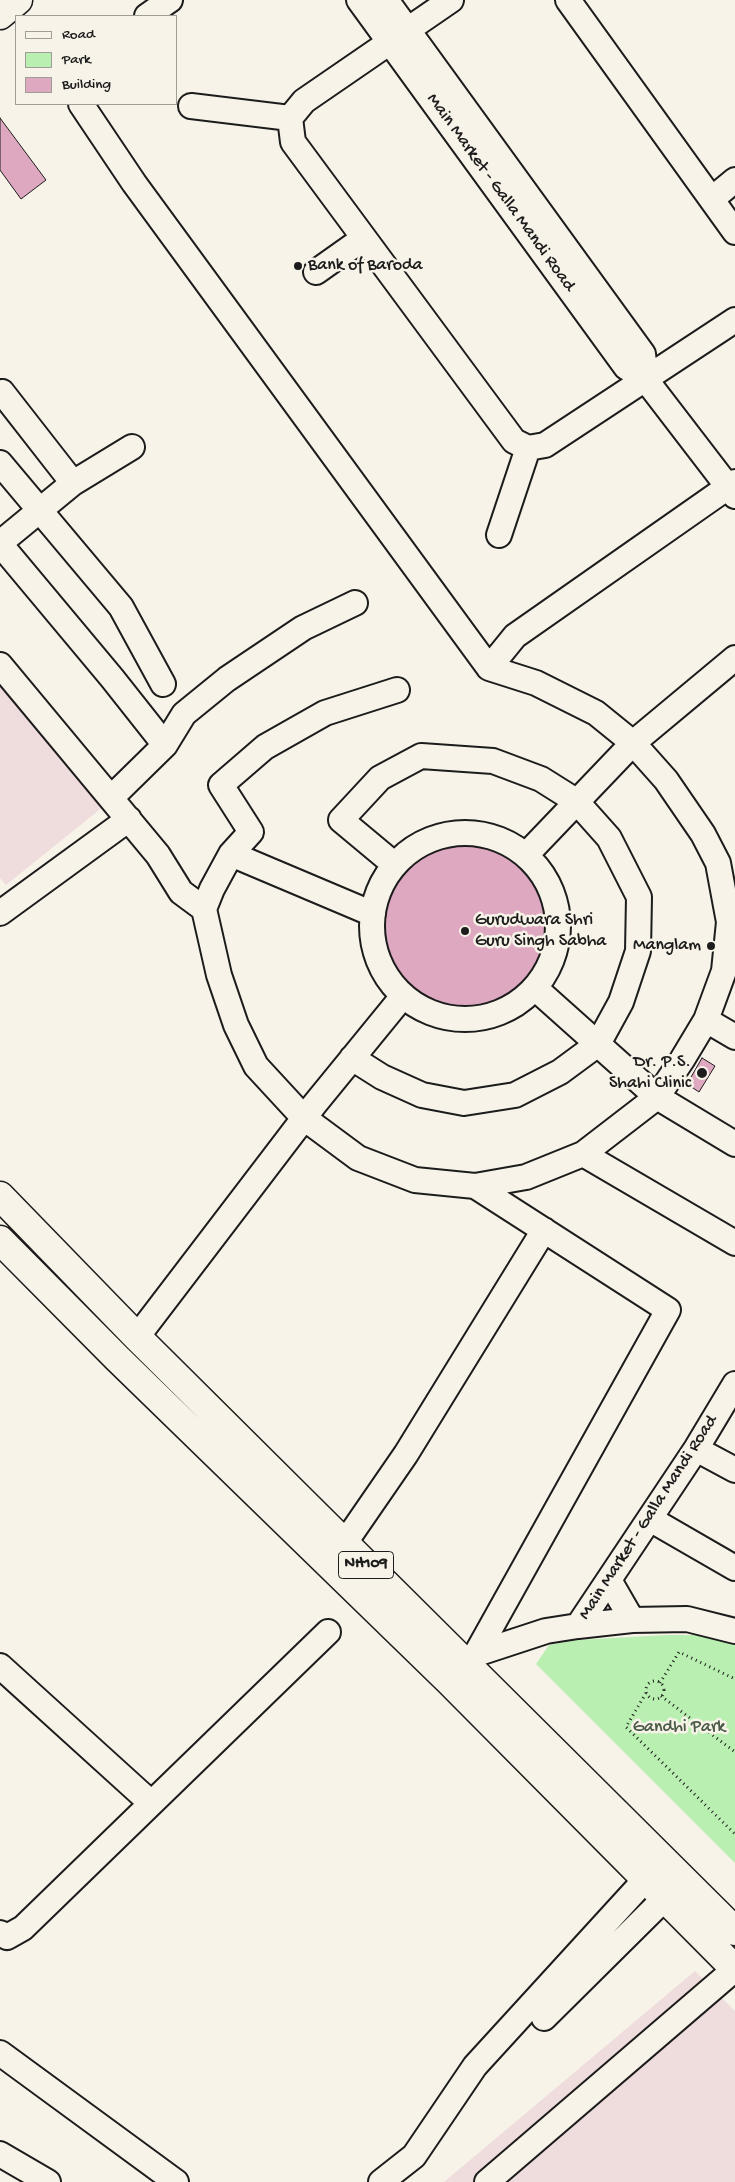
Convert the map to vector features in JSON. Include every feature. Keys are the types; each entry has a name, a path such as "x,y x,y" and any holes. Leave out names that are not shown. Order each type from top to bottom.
{"highway":[{"name":"NH109","path":"0,1196 137,1337 464,1666 735,1931"},
{"path":"8,1248 39,1236"},
{"name":"NH109","path":"8,1248 117,1358 464,1666 645,1880 735,1969"},
{"path":"117,1358 137,1337"}],"street":[{"path":"149,15 170,0"},
{"name":"Main Market - Galla Mandi Road","path":"359,0 399,37 626,366 646,380 733,488"},
{"name":"Main Market - Galla Mandi Road","path":"386,0 399,37"},
{"path":"451,0 304,101 290,118 293,142 514,441 528,448 545,445 735,320"},
{"path":"568,0 735,232"},
{"path":"82,105 140,191 489,668 536,683 596,713 633,743 666,780 703,834 718,863 731,944 724,971 706,1020 657,1097 584,1154 526,1177 475,1186 415,1180 358,1158 304,1118 256,1066 236,1025 219,975 204,910 212,889 231,854 251,832 221,785 265,747 325,713 397,690"},
{"path":"191,106 290,118"},
{"path":"712,199 735,180"},
{"path":"316,272 364,238"},
{"path":"2,392 73,483"},
{"path":"132,447 73,483 0,543 165,745"},
{"path":"499,535 528,448"},
{"path":"0,463 121,607 163,684"},
{"path":"489,668 515,636 733,488"},
{"path":"111,798 165,745 184,714 227,678 304,628 355,603"},
{"path":"0,665 158,855 181,892 204,910"},
{"path":"526,855 633,743 732,669"},
{"path":"352,1058 382,1077 422,1095 464,1103 515,1095 560,1072 598,1044 621,1002 638,951 639,897 609,838 576,801 541,779 493,762 421,756 380,778 342,820 396,865"},
{"path":"0,913 129,820"},
{"path":"467,832 498,839 526,855 545,878 556,905 558,934 550,963 534,988 512,1006 485,1017 456,1019 427,1012 402,996 382,971 372,940 373,914 385,878 396,865 406,853 435,838 467,832"},
{"path":"231,854 373,914"},
{"path":"534,988 657,1097 735,1144"},
{"path":"137,1337 304,1118 402,996"},
{"path":"706,1020 735,1038"},
{"path":"584,1154 735,1243"},
{"path":"464,1666 668,1310 475,1186"},
{"path":"344,1544 406,1454 544,1230"},
{"name":"Main Market - Galla Mandi Road","path":"578,1626 696,1449 735,1384"},
{"path":"696,1449 735,1470"},
{"path":"650,1519 735,1568"},
{"path":"609,1580 632,1620"},
{"path":"464,1666 546,1630 632,1620 686,1619 735,1631"},
{"path":"0,1933 7,1937 23,1928 328,1632"},
{"path":"0,1666 151,1803"},
{"path":"381,2182 414,2156 475,2066 645,1880"},
{"path":"544,2018 664,1900"},
{"path":"488,2182 735,1969"},
{"path":"0,2053 176,2182"},
{"path":"0,2154 48,2182"}],"path":[{"path":"660,1682 679,1652 735,1679"},
{"path":"646,1694 653,1699 661,1696 664,1688 660,1682 655,1680 649,1682 646,1694 626,1727 735,1834"},
{"path":"661,1696 735,1752"}],"shaded area":[{"path":"0,684 104,806 6,885 0,878"},
{"path":"695,1971 735,2011 735,2182 444,2182"}],"green space":[{"name":"Gandhi Park","path":"666,1635 717,1635 735,1645 735,1863 536,1664 549,1645 577,1640"}],"building":[{"path":"0,118 46,180 21,199 0,170"},
{"name":"Gurudwara Shri Guru Singh Sabha","path":"465,845 496,851 523,869 541,896 547,927 541,958 523,985 496,1003 465,1009 434,1003 407,985 389,958 383,927 389,896 407,869 434,851"},
{"path":"702,1058 715,1066 699,1092 687,1084"}],"place":[{"name":"Bank of Baroda","path":"298,266"},
{"name":"Gurudwara Shri Guru Singh Sabha","path":"465,931"},
{"name":"Manglam","path":"711,946"},
{"name":"Dr. P.S. Shahi Clinic","path":"702,1073"}]}
